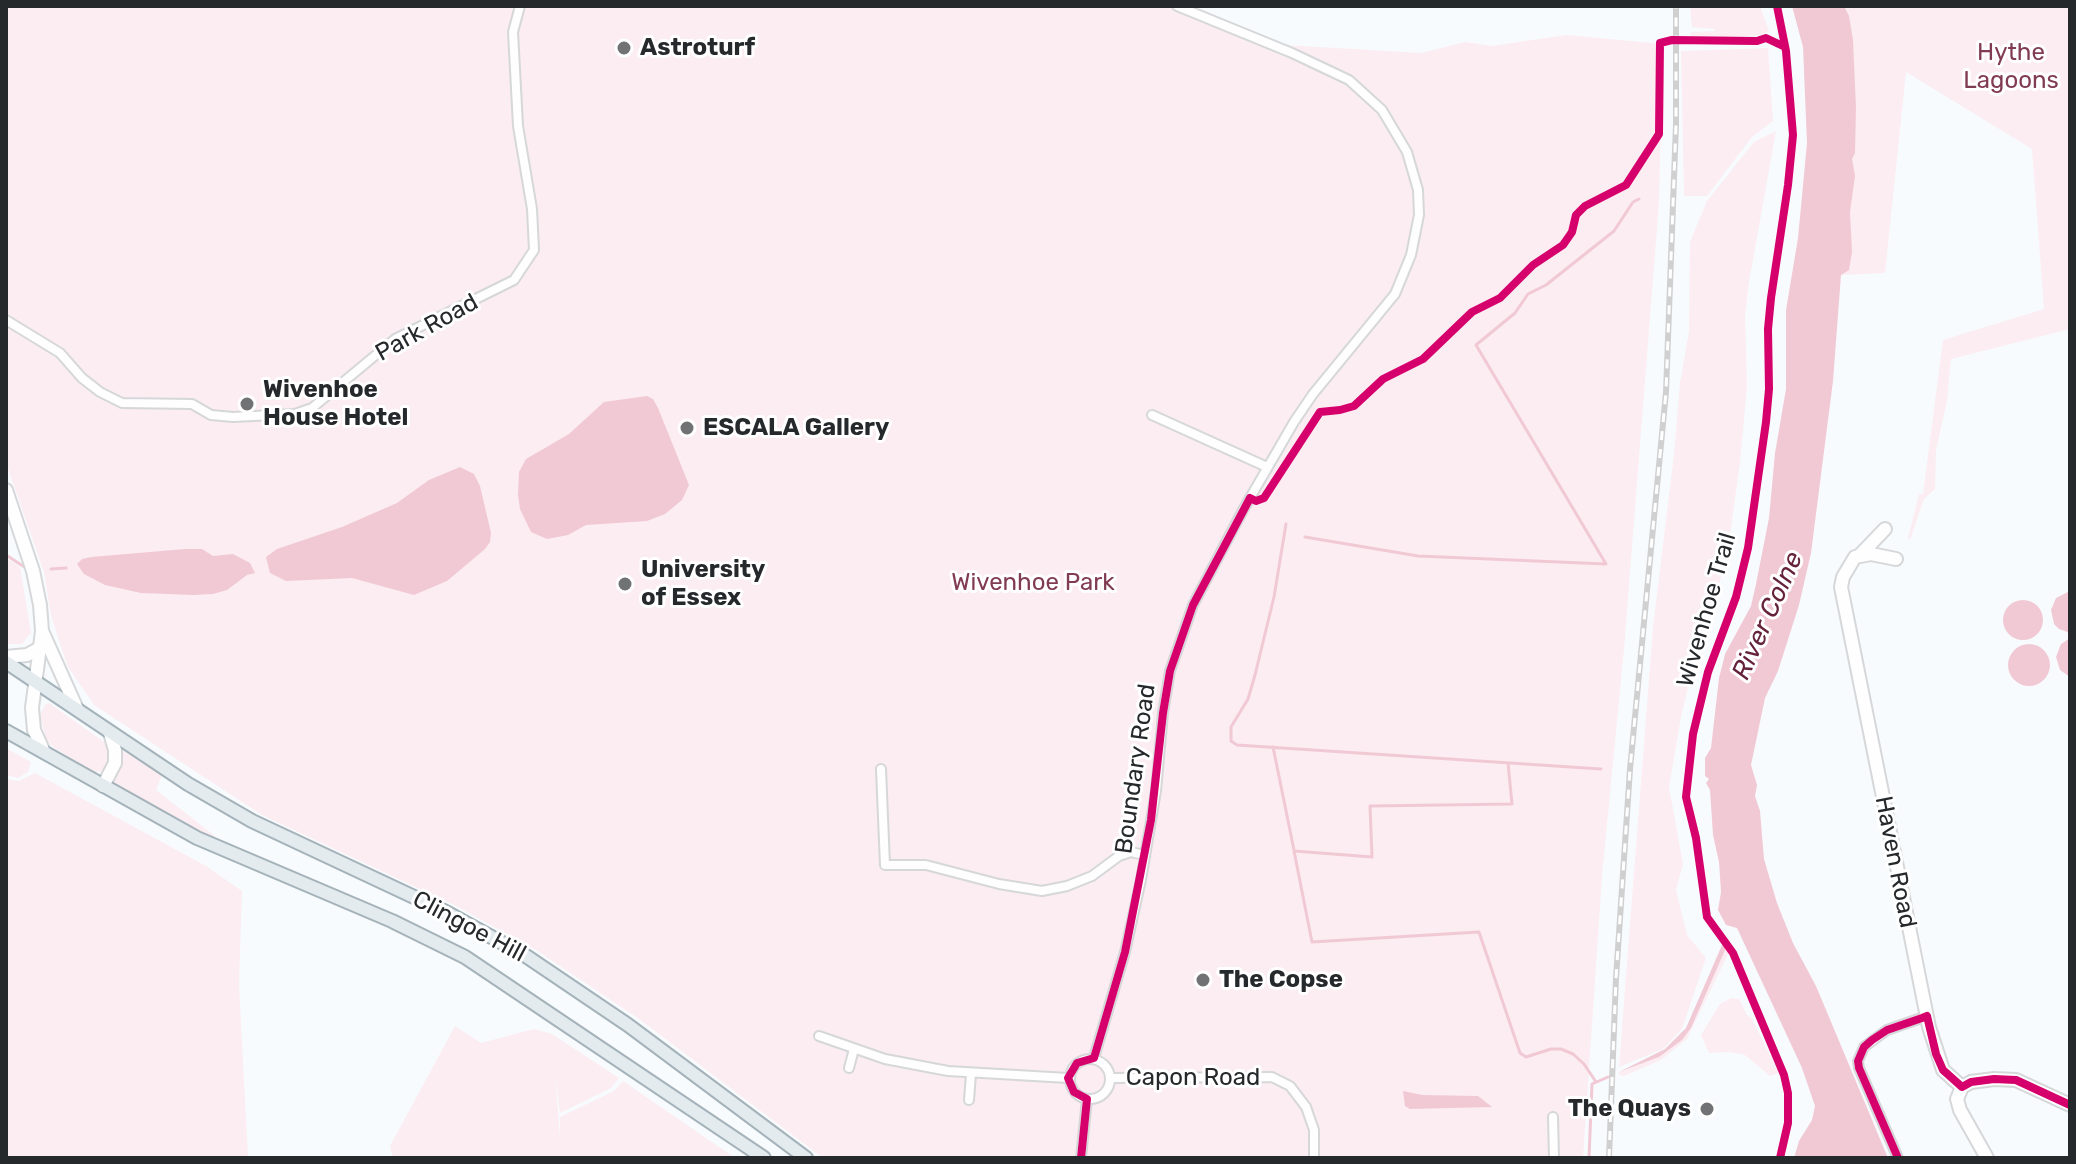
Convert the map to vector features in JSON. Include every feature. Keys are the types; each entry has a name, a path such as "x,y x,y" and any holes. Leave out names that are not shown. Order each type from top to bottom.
{"main road":[{"name":"Clingoe Hill","path":"6,659 110,733 252,821 446,912 526,956 628,1025 806,1158"},
{"name":"Clingoe Hill","path":"6,731 197,838 392,921 465,957 764,1158"}],"street":[{"name":"Park Road","path":"6,320 60,353 82,378 122,403 192,404 211,415 233,417 295,414 312,408 395,339 514,280 534,250 532,209 518,126 513,32 520,6"},
{"name":"Boundary Road","path":"1094,1058 1125,952 1156,791 1170,671 1193,605 1267,467 1313,394 1395,294 1405,273 1419,215 1418,190 1407,152 1382,110 1349,80 1177,6"},
{"path":"1152,415 1267,467"},
{"path":"6,490 33,571 42,631 77,709"},
{"name":"Haven Road","path":"1885,529 1849,564 1841,587 1902,901 1936,1054 1943,1070 1962,1087"},
{"path":"1860,555 1896,559"},
{"path":"42,631 32,719 44,752"},
{"path":"6,659 27,655 38,649"},
{"path":"103,786 115,763 110,733"},
{"path":"881,769 885,865 926,865 1014,888 1042,891 1092,876 1119,856 1131,852 1144,855"},
{"path":"1898,1158 1859,1068 1859,1055 1864,1047 1887,1030 1927,1016"},
{"path":"819,1036 902,1063 971,1074 1068,1078"},
{"path":"849,1068 854,1049"},
{"path":"1094,1058 1106,1066 1111,1078 1106,1091 1098,1097 1087,1099 1074,1092 1068,1078 1077,1063 1094,1058"},
{"path":"1209,1066 1209,1077"},
{"path":"969,1100 971,1074"},
{"name":"Capon Road","path":"1111,1078 1272,1077 1290,1086 1306,1107 1314,1130 1314,1158"},
{"path":"1987,1158 1960,1110 1957,1099 1962,1087 1971,1082 1994,1079 2016,1080 2070,1105"},
{"path":"1081,1158 1087,1099"},
{"path":"1553,1117 1554,1158"}],"green space":[{"name":"Wivenhoe Park","path":"6,6 1177,6 1268,44 1421,53 1465,42 1492,46 1566,35 1663,44 1659,202 1624,649 1602,876 1583,1158 823,1158 639,1019 536,950 456,906 262,815 94,705 68,667 51,615 44,572 6,463"},
{"path":"1690,6 1760,6 1769,31 1761,35 1690,39 1691,32 1715,31 1692,27"},
{"name":"Hythe Lagoons","path":"1825,6 2070,6 2070,329 1951,359 1947,401 1936,450 1935,489 1924,499 1910,540 1919,494 1923,494 1943,340 2044,309 2032,149 1906,72 1885,273 1841,275"},
{"path":"1768,48 1773,121 1752,137 1707,196 1684,196 1681,51"},
{"path":"1776,131 1745,315 1747,386 1729,542 1718,590 1702,628 1681,717 1669,787 1683,864 1676,890 1687,935 1706,958 1682,1029 1663,1049 1619,1067 1653,627 1680,383 1689,331 1690,242 1707,201 1754,142"},
{"path":"6,558 20,567 31,633 22,644 6,644"},
{"path":"49,703 107,744 110,759 103,771 94,772 53,747 46,739 40,715"},
{"path":"6,748 31,762 28,772 18,778 6,775"},
{"path":"122,750 162,775 156,790 215,836 213,840 113,784 122,766"},
{"path":"35,773 206,866 242,891 239,984 248,1158 6,1158 6,779 19,781"},
{"path":"1726,946 1730,950 1687,1039 1661,1060 1624,1076 1619,1075 1619,1072 1659,1057 1682,1040 1691,1028"},
{"path":"1731,998 1739,999 1752,1019 1779,1073 1770,1076 1745,1055 1709,1053 1701,1035 1720,1004"},
{"path":"455,1026 481,1043 534,1029 552,1034 619,1078 611,1088 560,1113 555,1074 560,1138 560,1117 614,1091 623,1081 735,1158 393,1158 390,1146"}],"water":[{"name":"River Colne","path":"1792,6 1844,6 1849,16 1856,108 1855,153 1852,159 1855,176 1850,212 1852,252 1849,270 1841,275 1833,381 1811,553 1799,605 1778,671 1765,698 1751,765 1757,785 1755,796 1760,811 1764,859 1777,903 1793,943 1816,986 1888,1158 1794,1158 1799,1141 1812,1120 1815,1106 1802,1068 1737,928 1726,925 1718,910 1721,892 1719,862 1713,835 1710,790 1706,783 1709,779 1705,776 1705,758 1711,748 1725,654 1751,606 1756,584 1769,518 1775,453 1786,389 1786,310 1798,238 1807,143 1803,47"},
{"path":"647,396 658,408 689,485 682,500 665,514 647,521 586,525 568,535 547,539 531,532 520,509 518,495 519,472 526,459 569,434 604,402"},
{"path":"460,467 474,474 480,486 491,533 490,542 447,581 414,595 352,578 286,581 270,573 266,557 277,549 342,527 397,503 429,480"},
{"path":"202,549 213,556 233,554 250,563 255,573 247,575 227,590 213,594 141,593 105,585 84,574 77,564 91,557"},
{"path":"2070,591 2070,633 2054,624 2051,610 2056,598"},
{"path":"2023,600 2037,606 2043,620 2037,634 2023,640 2009,634 2003,620 2009,606"},
{"path":"2070,638 2070,677 2060,670 2056,657 2061,644"},
{"path":"2029,644 2044,650 2050,665 2044,680 2029,686 2014,680 2008,665 2014,650"},
{"path":"1722,945 1726,946 1725,950 1691,1028 1682,1040 1659,1057 1619,1072 1665,1049 1686,1028"},
{"path":"1403,1091 1422,1095 1478,1096 1492,1107 1410,1109 1405,1106"}],"waterway":[{"path":"1305,537 1418,556 1606,564 1476,345 1515,313 1528,294 1546,285 1614,231 1633,202 1639,199"},
{"path":"1286,524 1274,597 1255,675 1248,699 1231,727 1231,741 1237,745 1601,769"},
{"path":"6,555 26,568"},
{"path":"51,569 66,568"},
{"path":"1273,747 1294,850"},
{"path":"1508,763 1512,804 1370,806 1372,857 1294,851 1312,942 1479,932 1520,1053 1526,1057 1561,1049 1584,1064 1596,1082"},
{"path":"1589,1158 1592,1084 1608,1077"}],"railway":[{"path":"1609,1158 1616,978 1630,769 1666,392 1676,124 1676,6"}],"cycle path":[{"name":"Wivenhoe Trail","path":"1777,6 1786,51 1793,135 1768,329 1766,422 1748,548 1736,597 1708,672 1693,734 1686,797 1696,838 1707,917 1733,953 1784,1075 1788,1093 1788,1123 1780,1158"},
{"path":"1081,1158 1087,1099 1074,1092 1068,1078 1077,1063 1094,1058 1125,952 1151,820 1170,671 1193,605 1250,498 1256,501 1264,498 1320,412 1354,406 1383,379 1423,359 1472,312 1500,298 1533,265 1563,245 1572,232 1576,215 1585,206 1626,185 1659,134 1660,43 1672,40 1757,41 1766,38 1785,47 1786,51"},
{"path":"1898,1158 1858,1061 1864,1047 1887,1030 1927,1016 1943,1070 1962,1087 1971,1082 1994,1079 2016,1080 2070,1105"}],"place":[{"name":"Astroturf","path":"624,48"},
{"name":"Wivenhoe House Hotel","path":"247,404"},
{"name":"ESCALA Gallery","path":"687,428"},
{"name":"University of Essex","path":"625,584"},
{"name":"The Copse","path":"1203,980"},
{"name":"The Quays","path":"1707,1109"}]}
